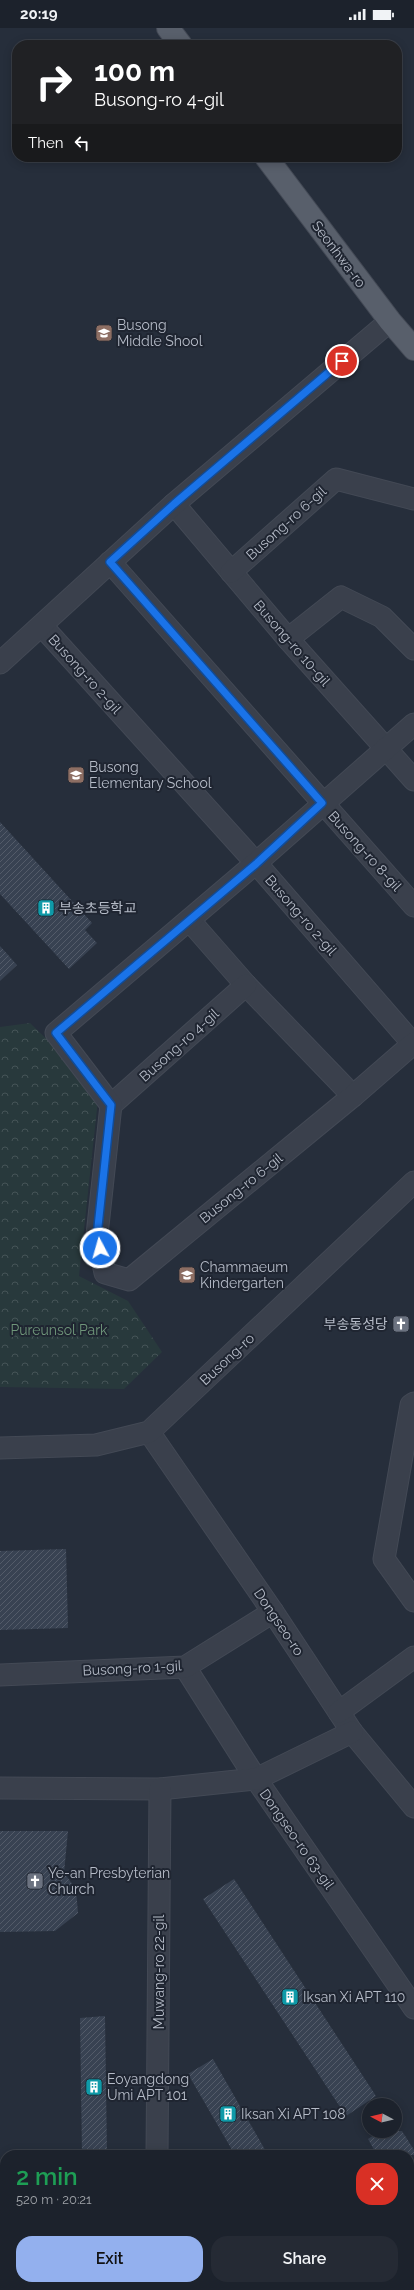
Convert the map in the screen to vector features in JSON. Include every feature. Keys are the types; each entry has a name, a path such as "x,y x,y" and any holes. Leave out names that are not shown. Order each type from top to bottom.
{"main road":[{"path":"168,28 177,40"},
{"name":"Seonhwa-ro","path":"270,162 390,321 414,349"}],"street":[{"path":"0,663 174,504 390,321"},
{"name":"Busong-ro 6-gil","path":"231,572 336,479 414,499"},
{"name":"Busong-ro 10-gil","path":"174,504 288,639 414,780"},
{"name":"Busong-ro 8-gil","path":"110,562 414,906"},
{"path":"288,639 341,598 382,617 414,649"},
{"name":"Busong-ro 2-gil","path":"42,626 256,864 414,1044"},
{"path":"111,1105 56,1033 256,864 322,803 414,724"},
{"path":"190,920 246,985 353,1096"},
{"name":"Busong-ro 4-gil","path":"111,1105 246,985"},
{"name":"Busong-ro 6-gil","path":"111,1105 97,1236 105,1273 129,1280 414,1044"},
{"name":"Busong-ro","path":"0,1448 96,1445 149,1432 414,1182"},
{"path":"414,1403 411,1405 384,1559 414,1601"},
{"name":"Dongseo-ro","path":"149,1432 273,1612 352,1732 414,1807"},
{"name":"Busong-ro 1-gil","path":"0,1675 185,1667 273,1612"},
{"path":"339,1712 414,1657"},
{"name":"Dongseo-ro 63-gil","path":"185,1667 256,1779 414,2008"},
{"path":"0,1788 160,1789 256,1779 352,1732"},
{"name":"Muwang-ro 22-gil","path":"157,2150 160,1789"}],"green space":[{"name":"Pureunsol Park","path":"30,1023 99,1090 79,1276 128,1301 162,1352 124,1389 0,1387 0,1027"}],"building":[{"name":"부송초등학교","path":"0,822 92,923 85,930 97,943 69,969 0,894"},
{"path":"0,946 17,965 0,981"},
{"path":"66,1549 68,1628 0,1630 0,1551"},
{"name":"Ye-an Presbyterian Church","path":"0,1831 68,1831 64,1873 76,1889 78,1913 55,1931 0,1932"},
{"name":"Iksan Xi APT 110","path":"234,1879 376,2096 373,2098 362,2098 362,2105 346,2116 203,1899"},
{"name":"Eoyangdong Umi APT 101","path":"105,2016 107,2150 82,2150 80,2018"},
{"name":"Iksan Xi APT 108","path":"213,2059 265,2150 232,2150 188,2074"},
{"path":"402,2131 414,2150 374,2150 368,2139 402,2138"}],"place":[{"name":"Busong Middle Shool","path":"104,333"},
{"name":"Busong Elementary School","path":"76,775"},
{"name":"부송초등학교","path":"46,908"},
{"name":"Chammaeum Kindergarten","path":"187,1275"},
{"name":"부송동성당","path":"401,1324"},
{"name":"Ye-an Presbyterian Church","path":"35,1881"},
{"name":"Iksan Xi APT 110","path":"290,1997"},
{"name":"Eoyangdong Umi APT 101","path":"94,2087"},
{"name":"Iksan Xi APT 108","path":"228,2114"}],"route":[{"path":"100,1248 97,1236 111,1105 56,1033 256,864 322,803 110,562 174,504 342,361"}]}
